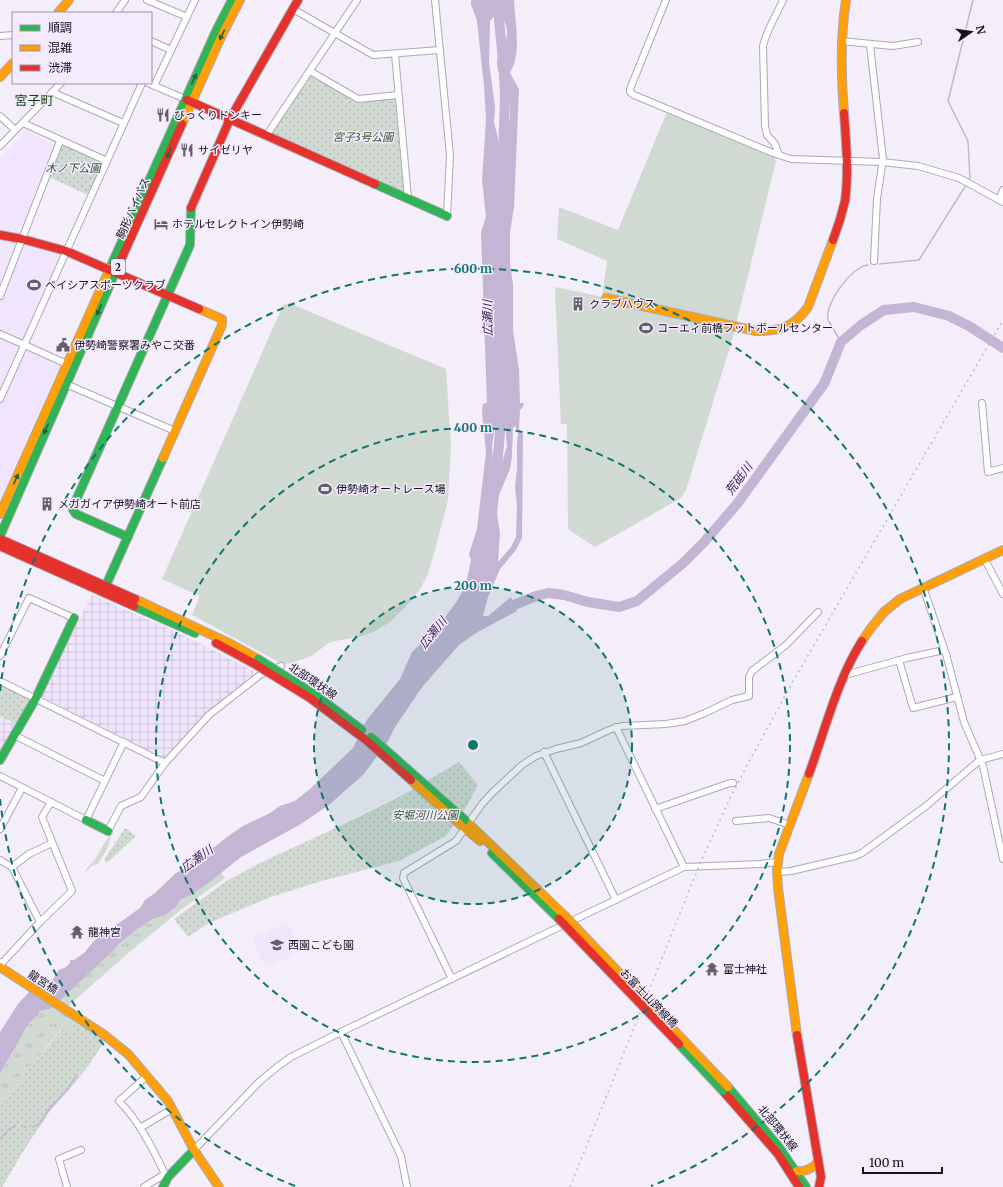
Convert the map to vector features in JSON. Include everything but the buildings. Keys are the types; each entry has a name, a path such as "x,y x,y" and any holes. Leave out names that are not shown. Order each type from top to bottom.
{"street":[{"path":"59,12 69,0"},
{"path":"117,12 125,0"},
{"path":"147,0 187,17"},
{"path":"152,82 171,50 195,0"},
{"name":"駒形バイパス","path":"0,538 66,384 112,271 188,100 216,31 232,0"},
{"name":"駒形バイパス","path":"188,100 240,0"},
{"path":"128,537 76,514 73,508 190,245 191,236 189,217 191,205 230,119 298,0"},
{"path":"266,136 357,0"},
{"path":"151,84 447,216 450,155 435,0"},
{"path":"666,0 630,89 630,92 634,95 791,159 882,162 918,166 959,178 1001,201 1003,190"},
{"path":"779,155 775,144 767,135 765,126 763,46 766,34 783,0"},
{"path":"606,298 756,331 772,332 791,325 801,317 810,304 839,222 846,191 841,41 846,0"},
{"path":"293,9 374,55 440,50"},
{"path":"0,36 12,35"},
{"path":"152,41 171,50"},
{"path":"841,41 870,45 893,46 918,42"},
{"path":"870,45 883,159 877,199 874,261"},
{"path":"395,54 408,198"},
{"path":"0,77 12,64"},
{"path":"310,71 358,99 398,95"},
{"path":"0,146 60,84"},
{"path":"0,399 142,84"},
{"path":"52,92 123,123"},
{"path":"0,116 15,130"},
{"path":"23,123 107,161"},
{"path":"1,292 60,141"},
{"path":"0,235 66,250 222,320 175,431 104,589"},
{"name":"駒形バイパス","path":"0,514 67,364 112,271"},
{"path":"0,334 67,364"},
{"path":"66,384 175,431"},
{"path":"982,403 988,472 1003,468"},
{"name":"北部環状線","path":"0,538 209,640 256,661 310,698 366,740 465,824 562,917"},
{"name":"北部環状線","path":"0,546 104,589"},
{"path":"819,1187 821,1177 788,971 777,862 779,854 845,675 851,661 878,618 888,607 923,587 1003,550"},
{"path":"984,558 1003,594"},
{"path":"923,587 944,650 968,734 983,766 1003,859"},
{"path":"0,656 30,598 74,618 36,698 0,760"},
{"path":"452,979 402,876 404,873 456,841 465,824 482,804 505,780 530,759 544,752 581,743 616,727 666,724 685,721 706,713 732,700 749,696 749,677 752,671 786,645 818,612"},
{"path":"845,675 898,660 944,650"},
{"path":"898,660 913,708 958,697"},
{"path":"0,776 108,831 120,806 141,797 165,763 209,715 260,675 281,666"},
{"path":"0,681 165,763"},
{"path":"616,727 684,867"},
{"path":"14,735 104,781"},
{"path":"86,820 124,742"},
{"path":"544,752 616,900"},
{"path":"778,872 791,871 862,853 926,806 980,760 1003,754"},
{"path":"655,809 733,783"},
{"path":"0,829 22,788"},
{"path":"0,962 2,963 40,922 72,891 42,817 51,802"},
{"path":"736,821 769,818 790,824"},
{"path":"12,867 29,854 52,843"},
{"path":"0,860 12,867 40,922"},
{"path":"144,1187 166,1176 194,1150 260,1082 291,1057 684,867 777,862"},
{"name":"お富士山跨線橋","path":"562,917 725,1089"},
{"name":"龍宮橋","path":"0,967 112,1041 128,1054 168,1101 194,1150 219,1187"},
{"path":"341,1032 401,1156 407,1187"},
{"path":"147,1076 120,1100 140,1128 166,1176 162,1187"},
{"name":"北部環状線","path":"725,1089 775,1140 797,1171 806,1187"},
{"name":"北部環状線","path":"725,1089 781,1158 799,1187"},
{"path":"140,1128 172,1109"},
{"path":"67,1187 58,1159 81,1150"},
{"path":"797,1171 807,1171 814,1167 818,1162"}],"shaded area":[{"path":"26,131 56,145 22,232 19,234 0,231 0,157"},
{"path":"0,239 18,242 18,244 0,287"},
{"path":"24,243 61,254 62,256 25,340 21,341 0,332 0,302"},
{"path":"0,337 20,346 0,392"},
{"path":"26,348 60,364 0,500 0,404"},
{"path":"92,595 181,634 254,671 255,676 165,760 129,743 129,741 44,698 42,693"},
{"path":"0,716 16,724 0,754"},
{"name":"西園こども園","path":"287,922 301,951 266,968 252,939"}],"green space":[{"name":"宮子3号公園","path":"310,76 359,102 393,98 395,100 404,190 402,193 273,134 272,132"},
{"name":"コーエィ前橋フットボールセンター","path":"669,113 774,157 776,161 733,337 686,490 681,498 595,547 569,530 568,526 567,424 561,424 555,290 556,287 602,297 607,261 557,239 559,207 618,230 666,114"},
{"name":"木ノ下公園","path":"63,145 103,163 88,195 49,177 61,146"},
{"name":"伊勢崎オートレース場","path":"289,303 446,369 451,445 448,500 428,574 419,591 390,622 375,631 362,636 330,642 310,657 284,665 192,615 200,596 162,579 283,305"},
{"path":"0,684 29,698 30,702 16,724 0,716"},
{"name":"安堀河川公園","path":"459,762 478,785 465,809 446,836 399,861 318,882 268,898 209,923 188,937 174,919 228,880 264,861 401,796"},
{"path":"125,828 136,836 107,863 104,860"},
{"path":"110,835 107,849 98,864 92,866 84,874 95,859"},
{"path":"221,873 225,878 182,909 133,949 67,1007 59,1001 120,943 136,930 153,919 165,915 175,908 181,899 189,896"},
{"path":"54,1006 76,1022 69,1034 61,1029 27,1071 0,1109 0,1074 30,1022 40,1011 50,1009"},
{"path":"76,1022 105,1040 89,1065 50,1111 2,1187 0,1187 0,1109 27,1071 62,1029 69,1033"}],"water":[{"path":"514,0 517,37 516,56 510,73 519,89 514,207 510,232 510,264 513,284 513,330 519,370 520,403 524,403 520,410 519,429 523,434 522,538 516,550 500,569 488,597 483,616 488,616 511,597 517,611 476,633 459,645 423,686 395,727 388,741 364,774 330,804 301,824 241,857 210,882 189,896 181,899 175,908 165,915 153,919 136,930 120,943 54,1006 50,1009 40,1011 24,1031 0,1074 0,1032 18,1004 30,991 53,979 59,970 66,967 70,963 70,960 74,960 84,953 94,941 140,908 145,900 155,893 176,873 186,868 192,860 216,846 243,826 270,813 280,806 295,801 311,788 353,748 366,721 400,679 412,652 438,627 457,601 466,585 471,560 469,554 477,529 486,452 482,412 483,404 487,403 481,232 486,217 482,180 486,120 477,21 471,4","holes":["495,15 503,18 507,31 506,39 497,58 498,71 507,93 510,109 504,146 499,143 494,122 495,107 489,62 490,21","501,421 505,421 507,446 497,479 494,482 492,446 495,426","515,426 518,433 515,487 517,505 516,537 511,547 498,562 500,533 497,514 499,495 510,469 513,428"]}],"waterway":[{"path":"476,0 476,4 507,0"},
{"name":"広瀬川","path":"497,0 503,60"},
{"path":"968,182 970,177 968,141 948,101 973,0"},
{"name":"広瀬川","path":"503,160 505,96 504,76"},
{"path":"879,264 919,260 966,185"},
{"path":"841,342 828,320 830,305 840,287 847,279 854,272 868,265"},
{"name":"荒砥川","path":"504,612 514,605 548,593 619,607 637,601 682,564 705,541 737,504 824,384 841,342 861,325 884,310 914,307 949,316 969,326 1003,348"},
{"name":"広瀬川","path":"495,491 502,408"},
{"path":"33,1127 39,1124 77,1075"},
{"path":"0,1139 9,1129 16,1126"}],"railway":[{"path":"570,1187 699,866 730,798 792,683 1003,320"}],"traffic: fast":[{"path":"110,268 216,31 232,0"},
{"path":"375,184 447,216"},
{"path":"128,537 76,514 73,507 190,245 191,208"},
{"path":"0,536 119,264"},
{"path":"103,592 163,458"},
{"path":"134,606 195,633"},
{"path":"0,760 36,698 74,618"},
{"path":"258,659 314,694 362,730"},
{"path":"371,737 465,820"},
{"path":"86,820 108,831"},
{"path":"492,853 559,919"},
{"path":"679,1044 723,1091"},
{"path":"728,1087 779,1147 806,1187"},
{"path":"163,1187 168,1177 194,1150"}],"traffic: slow":[{"path":"59,12 69,0"},
{"path":"182,124 222,35 240,0"},
{"path":"844,113 842,56 846,0"},
{"path":"0,77 12,64"},
{"path":"606,298 756,331 779,329 797,320 808,307 833,240"},
{"path":"0,514 110,268"},
{"path":"163,458 222,325 222,319 199,309"},
{"path":"862,641 884,612 900,599 1003,550"},
{"path":"135,599 231,644 258,659"},
{"path":"797,1035 777,870 779,854 809,774"},
{"path":"411,780 461,825"},
{"path":"465,820 564,915"},
{"path":"461,825 480,841"},
{"path":"564,915 728,1087"},
{"path":"0,967 103,1034 128,1054 168,1101 194,1150 219,1187"},
{"path":"797,1171 809,1170 818,1162"}],"traffic: jam":[{"path":"191,208 230,119 298,0"},
{"path":"187,100 375,184"},
{"path":"833,240 843,211 847,179 844,113"},
{"path":"119,264 182,124"},
{"path":"0,235 22,239 66,251 199,309"},
{"path":"0,539 135,599"},
{"path":"0,546 134,606"},
{"path":"809,774 832,706 853,656 862,641"},
{"path":"216,643 253,663"},
{"path":"253,663 310,698 366,740 411,780"},
{"path":"559,919 679,1044"},
{"path":"797,1035 821,1177 819,1187"},
{"path":"723,1091 778,1154 799,1187"}],"place":[{"name":"びっくりドンキー","path":"163,115"},
{"name":"サイゼリヤ","path":"187,150"},
{"name":"ホテルセレクトイン伊勢崎","path":"161,224"},
{"name":"ベイシアスポーツクラブ","path":"34,285"},
{"name":"クラブハウス","path":"578,304"},
{"name":"コーエィ前橋フットボールセンター","path":"646,328"},
{"name":"伊勢崎警察署みやこ交番","path":"63,345"},
{"name":"伊勢崎オートレース場","path":"325,489"},
{"name":"メガガイア伊勢崎オート前店","path":"47,504"},
{"name":"龍神宮","path":"77,932"},
{"name":"西園こども園","path":"277,945"},
{"name":"富士神社","path":"712,969"}],"district":[{"name":"宮子町","path":"34,100"}]}
